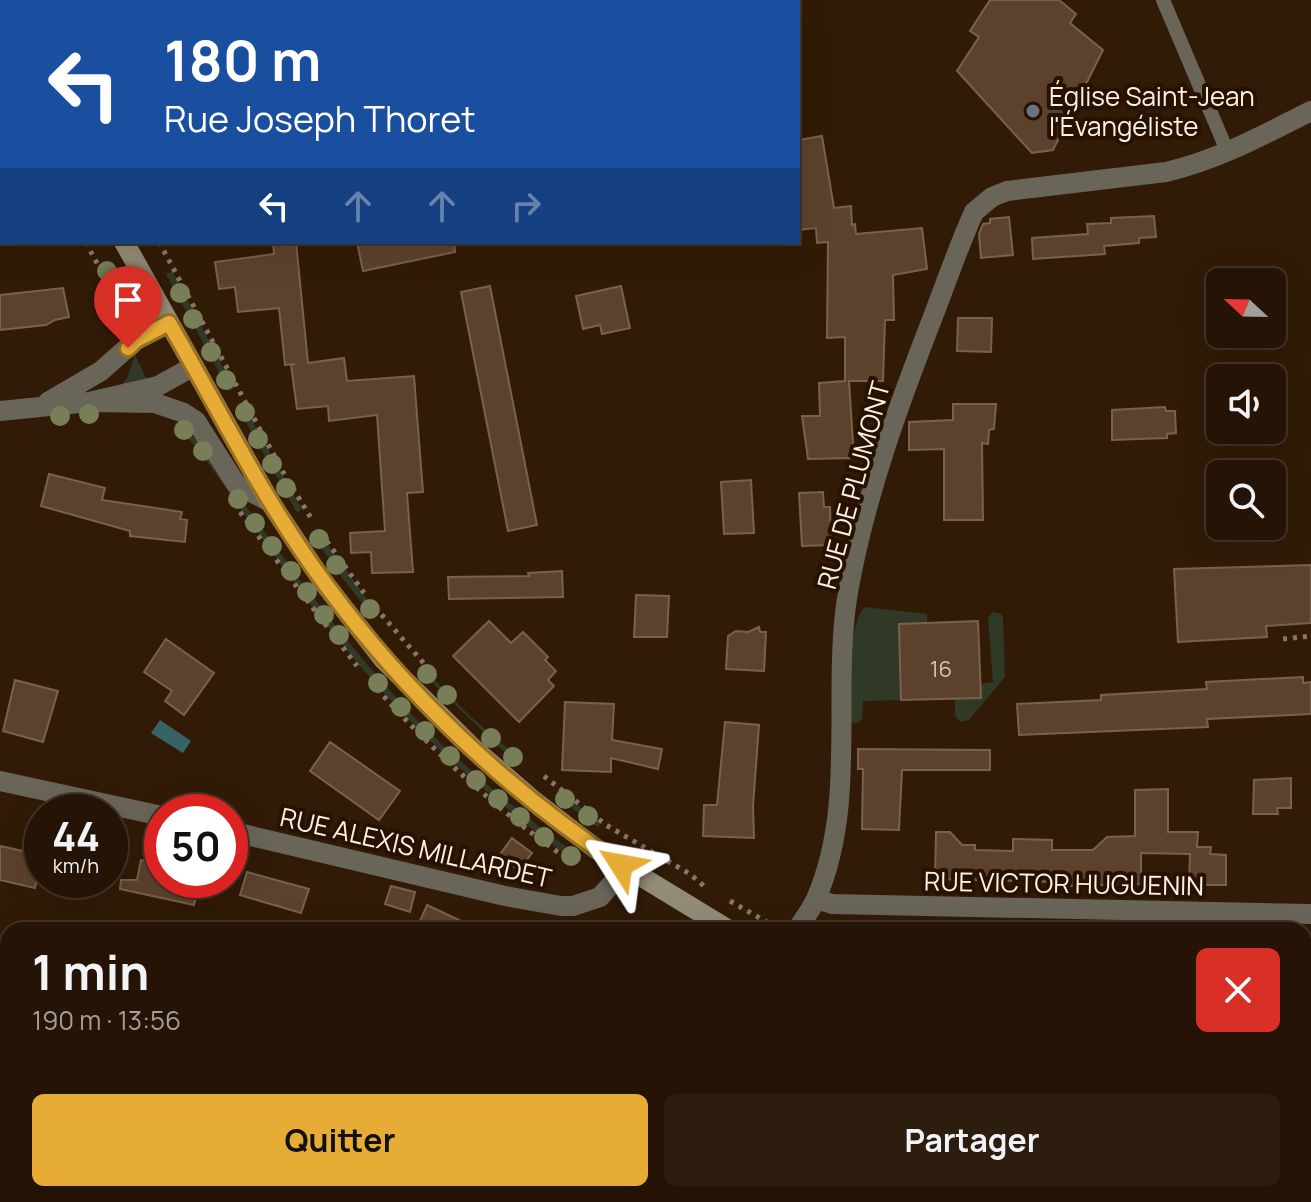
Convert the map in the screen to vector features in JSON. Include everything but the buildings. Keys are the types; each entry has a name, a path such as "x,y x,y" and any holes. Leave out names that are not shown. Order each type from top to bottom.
{"main road":[{"path":"131,245 169,323 270,502 324,583 384,660 474,749 534,801 591,845 716,922"}],"street":[{"path":"1228,153 1311,111"},
{"name":"RUE DE PLUMONT","path":"802,922 816,899 837,809 842,734 840,677 848,591 901,398 970,221 980,205 1007,191 1166,172 1228,153"},
{"path":"41,406 101,371 136,340 169,323"},
{"path":"89,402 158,386 194,366"},
{"path":"0,411 89,402 155,403 184,413 196,421 236,484 270,502"},
{"path":"0,781 144,812"},
{"name":"RUE ALEXIS MILLARDET","path":"248,835 505,896 561,906 588,903 600,897 626,868"},
{"name":"RUE VICTOR HUGUENIN","path":"816,899 832,904 1311,914"}],"lane":[{"path":"1163,0 1228,153"}],"path":[{"path":"87,244 102,276 113,287"},
{"path":"160,244 283,472 315,524 372,604 434,674"},
{"path":"1283,639 1311,636"},
{"path":"539,772 606,825 690,874 705,887"},
{"path":"718,894 767,922"}],"green space":[{"path":"172,271 234,388 229,391 166,274"},
{"path":"135,355 147,380 120,387 127,378"},
{"path":"242,403 302,509 297,513 237,406"},
{"path":"181,424 202,446 313,597 384,684 429,732 478,776 581,858 577,863 475,782 382,691 309,603 198,449 179,428"},
{"path":"317,530 375,610 371,614 312,534"},
{"path":"864,607 927,614 927,622 899,624 901,700 863,701 862,720 855,724 850,722 850,663 854,631"},
{"path":"993,612 1003,617 1005,677 969,720 961,722 955,716 955,699 981,698 981,684 993,682 988,618"},
{"path":"422,667 470,716 520,759 517,764 419,670"},
{"path":"559,790 601,823 597,827 555,795"}],"water":[{"path":"160,720 191,741 183,753 151,733"}],"place":[{"name":"Église Saint-Jean l'Évangéliste","path":"1033,111"}],"route":[{"path":"128,348 136,340 169,323 270,502 324,583 384,660 474,749 534,801 621,865"}]}
